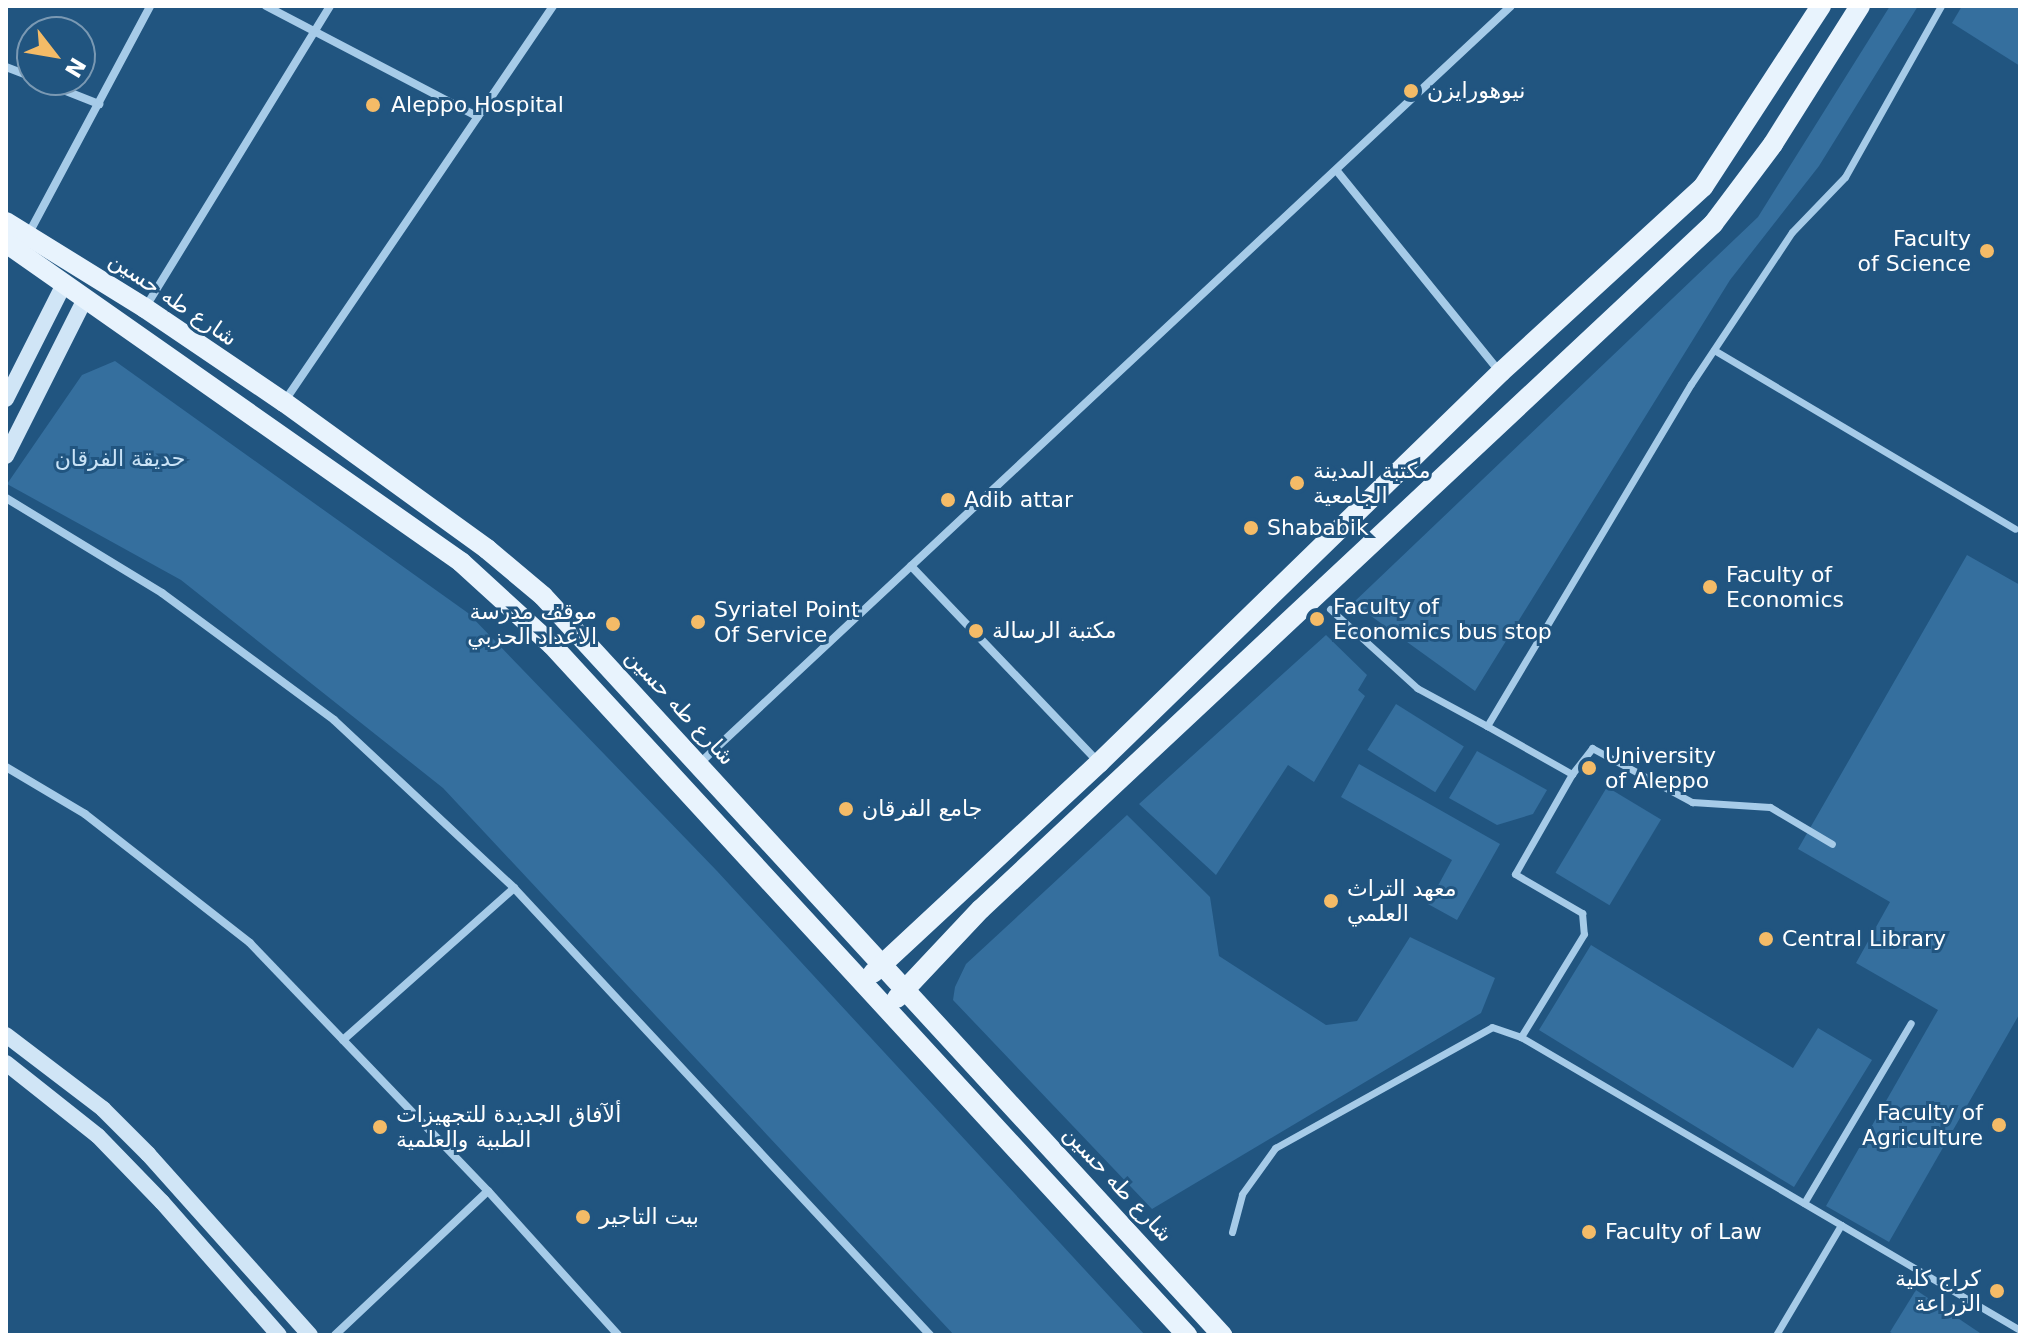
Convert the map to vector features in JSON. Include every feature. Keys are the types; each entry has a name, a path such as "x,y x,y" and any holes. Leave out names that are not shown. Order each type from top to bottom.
{"main road":[{"path":"861,984 1099,763 1501,372 1703,187 1756,111 1821,6"},
{"path":"885,1009 992,898 1713,224 1773,144 1860,6"},
{"name":"شارع طه حسين","path":"6,222 29,233 145,308 284,402 487,549 543,596 700,763 1222,1335"},
{"path":"6,243 84,301 461,562 552,645 1187,1335"},
{"path":"6,399 63,286"},
{"path":"6,456 84,301"},
{"path":"6,1035 103,1109 310,1335"},
{"path":"6,1063 98,1136 162,1202 279,1335"}],"street":[{"path":"29,233 150,6"},
{"path":"266,6 478,117"},
{"path":"145,308 330,6"},
{"path":"284,402 553,6"},
{"path":"700,763 1511,6"},
{"path":"1487,726 1714,350 1792,232 1845,177 1941,6"},
{"path":"79,96 99,104"},
{"path":"1337,171 1501,372"},
{"path":"1714,350 2015,529"},
{"path":"6,498 162,593 334,720 514,888 930,1335"},
{"path":"911,566 1099,763"},
{"path":"1330,609 1417,688 1572,774"},
{"path":"1521,1037 1584,934 1582,913 1515,874 1572,774 1592,748 1692,802 1770,807 1832,844"},
{"path":"6,767 85,814 250,943 488,1191 618,1335"},
{"path":"343,1040 514,888"},
{"path":"1804,1203 1911,1023"},
{"path":"1232,1232 1242,1194 1275,1148 1492,1027 1521,1037 2020,1330"},
{"path":"335,1335 488,1191"},
{"path":"1776,1335 1841,1225"}],"green space":[{"path":"1890,6 1918,6 1819,166 1730,280 1475,691 1353,603 1758,217"},
{"path":"1962,6 2020,6 2020,66 1952,23"},
{"name":"حديقة الفرقان","path":"115,361 468,613 717,871 1145,1335 954,1335 443,788 181,580 7,484 82,375"},
{"path":"1967,555 2020,585 2020,1013 1889,1242 1826,1206 1938,1010 1856,963 1890,902 1798,849"},
{"path":"1326,635 1367,675 1358,690 1365,696 1314,782 1288,765 1216,875 1139,804"},
{"path":"1396,704 1464,746 1435,792 1367,750"},
{"path":"1477,751 1547,790 1533,814 1497,825 1449,798"},
{"path":"1359,764 1500,844 1457,920 1428,904 1452,860 1341,797"},
{"path":"1607,787 1661,819 1609,905 1555,873"},
{"path":"1127,815 1210,897 1219,956 1326,1025 1357,1021 1410,937 1495,978 1481,1013 1152,1209 953,1000 955,987 966,964"},
{"path":"1591,945 1793,1068 1818,1028 1872,1060 1794,1187 1539,1030"},
{"path":"1916,1290 1983,1335 1895,1335 1890,1332"}],"place":[{"name":"نيوهورايزن","path":"1411,91"},
{"name":"Aleppo Hospital","path":"373,105"},
{"name":"Faculty of Science","path":"1987,251"},
{"name":"مكتبة المدينة الجامعية","path":"1297,483"},
{"name":"Adib attar","path":"948,500"},
{"name":"Shababik","path":"1251,528"},
{"name":"Faculty of Economics","path":"1710,587"},
{"name":"Faculty of Economics bus stop","path":"1317,619"},
{"name":"Syriatel Point Of Service","path":"698,622"},
{"name":"موقف مدرسة الاعداد الحزبي","path":"613,624"},
{"name":"مكتبة الرسالة","path":"976,631"},
{"name":"University of Aleppo","path":"1589,768"},
{"name":"جامع الفرقان","path":"846,809"},
{"name":"معهد التراث العلمي","path":"1331,901"},
{"name":"Central Library","path":"1766,939"},
{"name":"Faculty of Agriculture","path":"1999,1125"},
{"name":"ألآفاق الجديدة للتجهيزات الطبية والعلمية","path":"380,1127"},
{"name":"بيت التاجير","path":"583,1217"},
{"name":"Faculty of Law","path":"1589,1232"},
{"name":"كراج كلية الزراعة","path":"1997,1291"}]}
